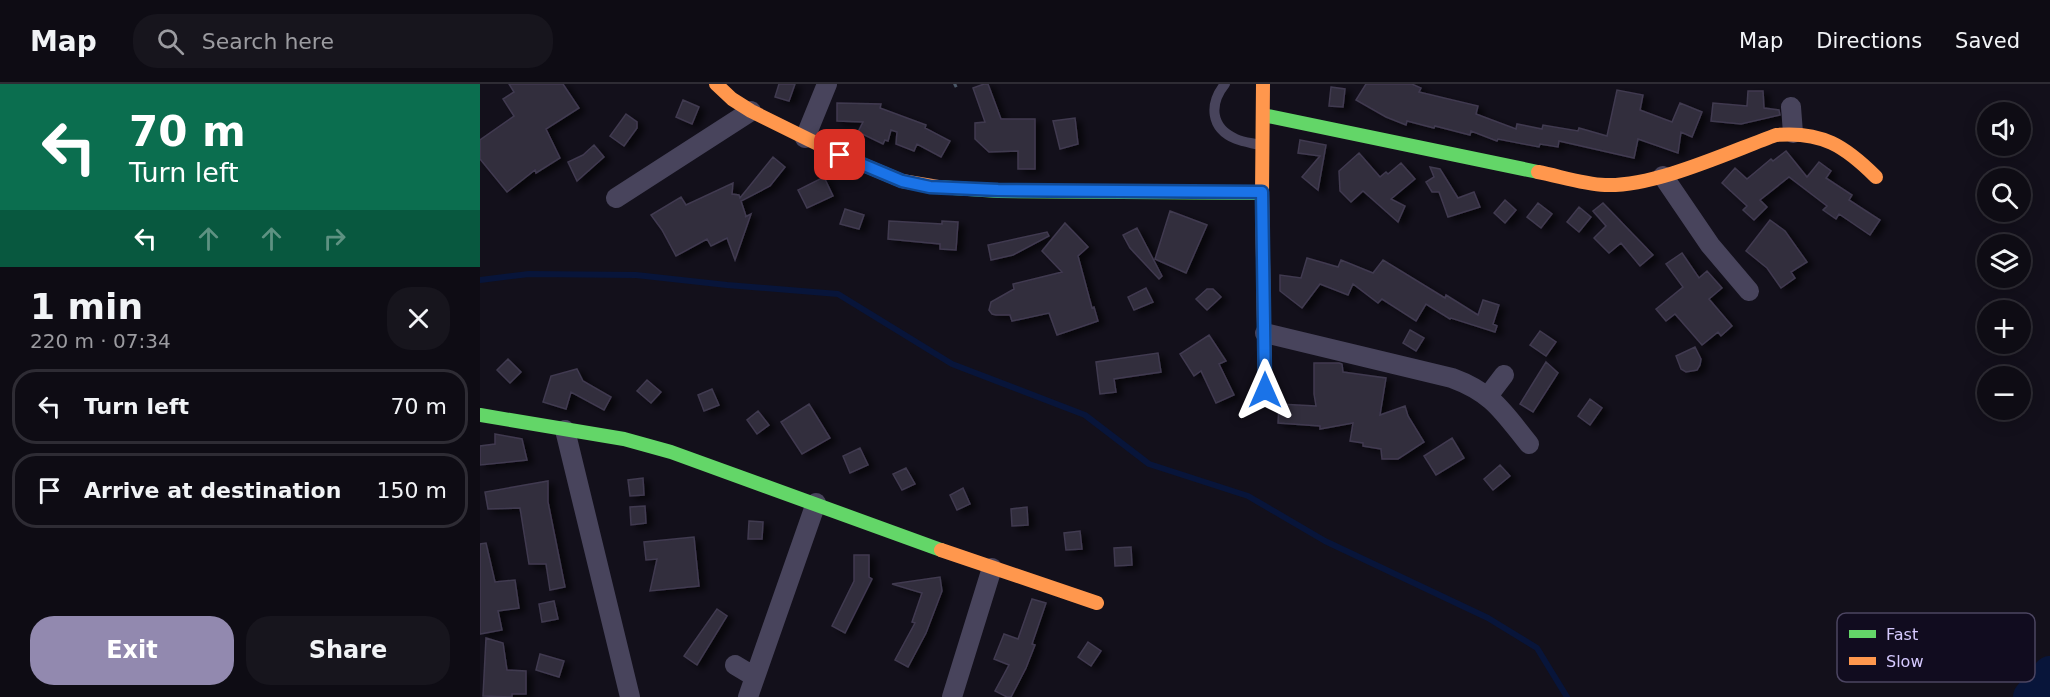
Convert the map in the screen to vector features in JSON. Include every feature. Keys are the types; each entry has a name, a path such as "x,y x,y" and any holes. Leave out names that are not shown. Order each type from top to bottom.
{"street":[{"path":"716,84 732,99 751,111 805,138 873,170 902,181 930,187 987,190 1262,192"},
{"path":"805,138 827,84"},
{"path":"1263,84 1265,390"},
{"path":"1791,107 1793,133"},
{"path":"616,198 751,111"},
{"path":"1263,116 1605,185 1664,176 1776,135 1793,133 1818,136 1831,141 1860,160 1876,177"},
{"path":"1664,176 1704,237 1749,291"},
{"path":"1265,333 1452,378 1479,389 1488,396 1529,444"},
{"path":"1488,396 1504,375"},
{"path":"480,415 624,439 660,449 1096,603"},
{"path":"565,430 615,669 630,697"},
{"path":"748,697 816,503"},
{"path":"952,697 993,568"},
{"path":"735,665 755,677"}],"lane":[{"path":"1225,84 1214,102 1214,113 1218,123 1225,132 1236,139 1263,146"}],"building":[{"path":"509,84 563,84 579,108 546,129 560,158 536,173 535,170 507,192 480,159 480,140 514,116 503,99 514,92"},
{"path":"779,84 795,84 789,101 775,97"},
{"path":"988,84 1001,119 1035,119 1035,169 1018,169 1018,151 989,152 975,139 975,123 985,122 973,88"},
{"path":"1366,84 1412,84 1421,88 1419,92 1478,106 1476,114 1516,129 1517,124 1542,129 1543,125 1578,131 1579,128 1607,136 1617,90 1643,95 1640,110 1672,122 1680,103 1702,112 1692,137 1681,132 1678,153 1638,139 1634,158 1559,141 1558,147 1540,144 1539,147 1498,139 1497,141 1471,131 1470,135 1407,121 1406,125 1356,100"},
{"path":"1331,87 1345,89 1343,107 1329,106"},
{"path":"1748,91 1763,91 1764,108 1779,110 1780,115 1741,124 1711,121 1713,103 1747,106"},
{"path":"683,100 699,107 692,124 676,117"},
{"path":"837,103 881,104 880,108 926,125 925,128 950,141 941,157 917,144 914,151 896,144 897,132 891,130 888,141 885,140 883,144 858,132 863,122 837,121"},
{"path":"626,114 637,122 637,128 624,146 610,136"},
{"path":"1075,118 1078,144 1060,149 1053,121"},
{"path":"1300,140 1326,145 1318,190 1302,177 1320,156 1298,153"},
{"path":"594,145 604,157 577,181 568,162 583,155"},
{"path":"1786,151 1807,177 1819,162 1831,171 1826,178 1852,195 1849,200 1880,220 1870,235 1839,214 1836,219 1823,210 1827,206 1789,177 1760,200 1767,207 1754,220 1743,210 1747,206 1722,183 1735,168 1747,179 1771,159 1773,161"},
{"path":"1359,153 1380,177 1386,172 1388,174 1401,163 1415,179 1391,199 1405,206 1398,222 1363,191 1351,202 1340,191 1339,171"},
{"path":"773,157 785,167 770,186 741,201 745,217 751,214 735,260 727,238 711,246 707,239 676,256 651,215 681,197 686,205 733,183 732,194 739,195 740,198"},
{"path":"1430,167 1440,169 1458,198 1474,192 1480,207 1448,217 1439,192 1432,192 1426,182 1434,177"},
{"path":"824,177 833,196 807,208 798,190"},
{"path":"1505,200 1516,210 1505,223 1494,213"},
{"path":"1538,203 1552,214 1541,228 1527,217"},
{"path":"1603,203 1653,255 1640,266 1621,243 1609,253 1594,238 1606,226 1593,211"},
{"path":"1579,207 1591,217 1579,232 1567,222"},
{"path":"845,209 864,215 859,229 840,224"},
{"path":"1170,211 1207,225 1186,273 1155,259"},
{"path":"1770,220 1785,231 1807,262 1791,272 1795,278 1781,288 1767,268 1746,251"},
{"path":"889,221 942,224 942,221 958,222 956,250 940,249 940,244 888,239"},
{"path":"1065,223 1088,247 1078,256 1092,308 1094,307 1098,321 1057,335 1049,313 1012,321 1010,315 992,314 989,310 991,302 1014,289 1013,284 1062,272 1042,251"},
{"path":"1137,228 1162,276 1159,279 1130,248 1123,235"},
{"path":"1047,232 1049,236 1013,255 991,260 988,245"},
{"path":"1682,253 1699,278 1707,271 1722,288 1709,299 1732,326 1721,336 1718,332 1702,345 1675,314 1666,321 1656,309 1683,287 1666,264"},
{"path":"1307,258 1338,267 1341,260 1373,273 1383,260 1445,298 1446,295 1478,315 1483,300 1499,305 1493,324 1497,326 1495,332 1450,319 1426,304 1416,321 1382,299 1378,303 1353,284 1348,295 1320,284 1302,308 1280,291 1280,275 1301,278"},
{"path":"1146,288 1153,302 1134,310 1128,297"},
{"path":"1207,289 1213,289 1221,297 1207,310 1196,299"},
{"path":"1410,330 1424,338 1416,351 1403,343"},
{"path":"1540,331 1556,342 1546,356 1530,345"},
{"path":"1209,335 1226,361 1219,364 1234,395 1216,403 1201,371 1194,376 1180,354"},
{"path":"1695,347 1701,359 1700,365 1697,370 1686,372 1681,369 1676,356"},
{"path":"1158,353 1161,372 1114,379 1116,392 1100,394 1096,362"},
{"path":"508,359 521,372 510,383 497,370"},
{"path":"1546,362 1558,373 1533,412 1520,404"},
{"path":"1314,363 1339,363 1342,364 1343,372 1386,378 1380,415 1405,406 1408,416 1424,442 1398,459 1382,459 1381,449 1350,441 1353,423 1320,429 1320,426 1278,423 1279,404 1316,406"},
{"path":"577,369 583,381 611,397 604,410 571,392 566,409 543,402 551,376"},
{"path":"647,380 661,392 651,403 637,391"},
{"path":"712,389 719,405 704,411 698,395"},
{"path":"1590,399 1602,408 1590,425 1578,416"},
{"path":"809,404 830,438 802,454 781,422"},
{"path":"758,411 769,425 757,434 747,420"},
{"path":"495,434 522,439 527,460 480,465 480,446 495,444"},
{"path":"1452,438 1464,458 1436,475 1424,456"},
{"path":"860,448 868,465 850,473 843,456"},
{"path":"1500,465 1510,476 1493,490 1484,479"},
{"path":"906,468 915,484 902,490 893,474"},
{"path":"643,478 644,495 630,496 628,480"},
{"path":"548,481 548,502 565,587 550,590 546,564 529,564 520,508 488,509 485,492"},
{"path":"963,488 970,504 957,510 950,495"},
{"path":"645,506 646,523 631,525 630,507"},
{"path":"1027,507 1028,525 1012,526 1011,509"},
{"path":"749,521 763,522 762,539 748,539"},
{"path":"1080,531 1082,549 1066,550 1064,533"},
{"path":"694,537 699,586 650,591 657,559 646,560 644,542"},
{"path":"486,543 495,582 515,580 519,608 498,611 502,630 480,634 480,544"},
{"path":"1131,547 1132,565 1115,566 1114,548"},
{"path":"854,555 869,555 869,577 872,579 845,633 832,626 854,581"},
{"path":"940,577 942,591 926,633 908,667 895,660 915,623 912,622 922,593 892,584"},
{"path":"1032,599 1046,603 1032,644 1035,645 1026,668 1011,697 1007,697 995,691 1009,665 994,659 1004,634 1018,639"},
{"path":"554,601 558,619 542,622 539,604"},
{"path":"717,609 727,616 697,665 684,656"},
{"path":"486,638 503,643 507,670 526,671 526,694 512,694 512,697 483,696"},
{"path":"1088,642 1101,651 1091,666 1078,657"},
{"path":"540,654 564,661 559,677 536,670"}],"waterway":[{"path":"480,280 529,274 636,275 838,294 952,364 1085,415 1149,464 1248,496 1325,541 1488,618 1537,648 1567,697"},
{"path":"2030,697 2050,673"}],"traffic: fast":[{"path":"1263,115 1538,172"},
{"path":"938,187 998,191 1262,193"},
{"path":"480,415 624,439 671,452 941,550"}],"traffic: slow":[{"path":"716,84 732,99 751,111 840,155 902,181 938,187"},
{"path":"1263,84 1265,390"},
{"path":"1538,172 1580,182 1605,185 1625,184 1669,175 1776,135 1792,134 1820,138 1832,143 1854,157 1876,177"},
{"path":"941,550 1097,603"}],"route":[{"path":"840,155 902,181 930,187 964,190 1262,192 1265,390"}]}
